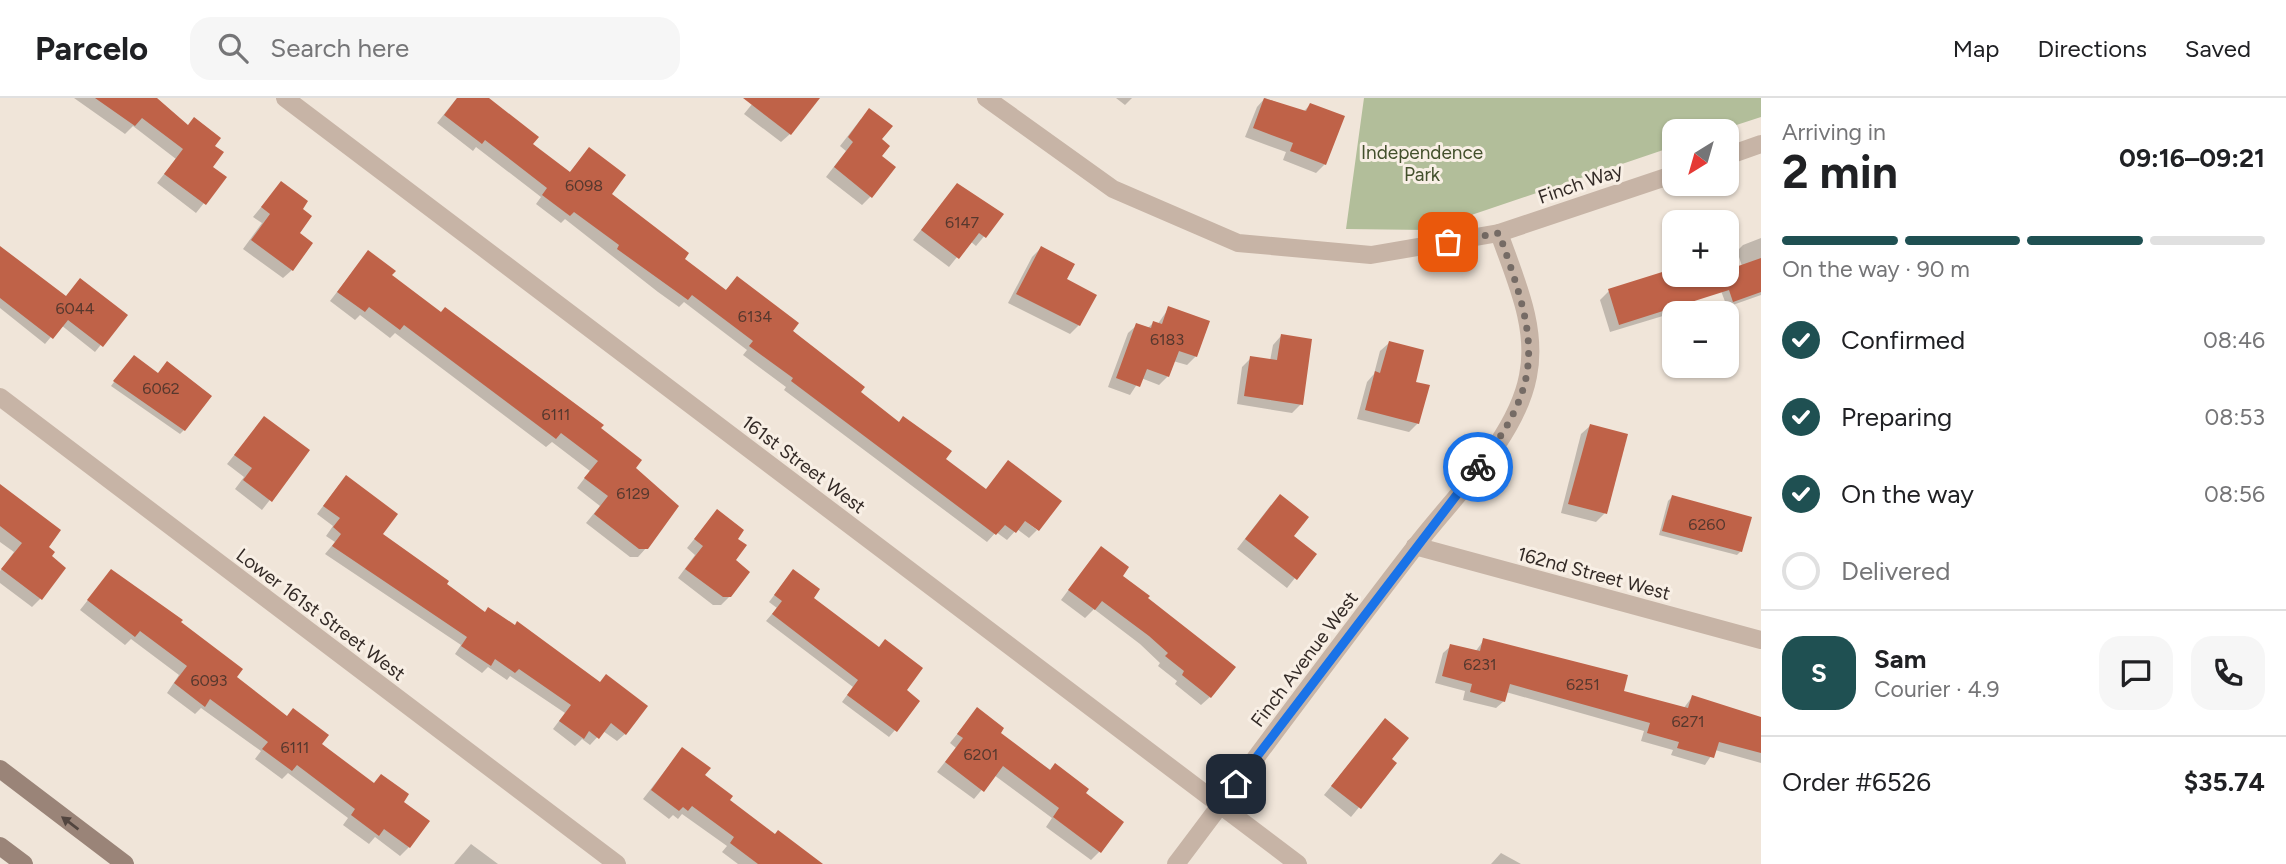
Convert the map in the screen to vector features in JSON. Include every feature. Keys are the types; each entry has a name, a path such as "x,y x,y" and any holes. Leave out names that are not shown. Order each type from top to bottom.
{"main road":[{"path":"0,769 125,864"},
{"path":"0,846 24,864"}],"street":[{"name":"161st Street West","path":"285,98 1298,864"},
{"path":"986,98 1113,189 1238,243 1371,255 1499,233"},
{"path":"1740,151 1761,144"},
{"name":"Finch Way","path":"1499,233 1662,178"},
{"name":"Finch Avenue West","path":"1176,864 1415,546 1500,441 1517,409 1528,377 1531,345 1525,307 1499,233"},
{"name":"Lower 161st Street West","path":"0,397 617,864"},
{"name":"162nd Street West","path":"1415,546 1761,640"}],"green space":[{"name":"Independence Park","path":"1364,98 1761,98 1761,117 1740,124 1740,119 1662,119 1662,150 1427,230 1346,229"}],"building":[{"path":"95,98 157,98 188,125 194,117 221,138 215,146 224,152 213,167 227,177 206,205 164,174 183,149 142,118 135,126"},
{"path":"457,98 489,98 539,137 533,144 570,172 589,147 626,175 612,194 689,253 685,259 726,290 737,276 799,323 793,331 865,387 861,392 899,422 903,416 952,451 946,459 986,489 1008,460 1062,501 1039,531 1025,521 1016,533 1005,525 996,535 791,381 793,378 749,346 753,341 692,295 688,300 617,249 619,245 574,212 570,216 542,195 547,188 485,140 482,144 444,115"},
{"path":"743,98 820,98 791,135"},
{"path":"1264,98 1306,111 1310,103 1345,116 1326,165 1290,151 1293,143 1253,128"},
{"path":"869,108 893,126 882,139 890,146 882,156 896,167 872,198 834,167 853,142 848,137"},
{"path":"281,181 308,201 303,209 312,216 300,233 313,243 293,271 251,240 270,214 261,207"},
{"path":"957,183 1004,214 986,238 979,233 959,259 921,230"},
{"path":"0,246 66,296 80,278 128,315 103,347 68,320 53,339 0,298"},
{"path":"1041,246 1075,264 1067,279 1097,295 1080,326 1016,294"},
{"path":"368,250 396,271 392,275 441,312 445,307 604,425 601,428 642,460 636,468 679,506 648,549 639,549 594,514 608,496 584,478 598,461 561,433 556,439 404,325 400,330 369,307 365,312 337,292"},
{"path":"1761,258 1761,292 1736,301 1733,301 1729,290 1694,301 1662,301 1662,311 1619,325 1608,289 1662,272 1662,287 1739,287 1739,266"},
{"path":"1168,306 1210,321 1197,357 1179,351 1169,377 1147,369 1140,387 1116,378 1136,323 1151,328 1153,321 1162,324"},
{"path":"1281,334 1312,339 1303,405 1244,396 1250,356 1277,360"},
{"path":"1389,341 1424,350 1416,382 1430,385 1419,424 1365,410 1375,371 1380,373"},
{"path":"134,355 158,373 167,361 212,396 185,431 113,381"},
{"path":"264,416 310,450 272,502 243,480 252,468 234,455"},
{"path":"1590,424 1628,434 1607,514 1568,504"},
{"path":"346,475 398,514 383,534 449,581 447,584 485,612 488,607 515,625 517,621 600,682 606,674 648,706 626,735 611,723 599,739 589,731 584,739 559,721 571,705 519,669 515,673 495,659 491,666 461,646 467,637 332,546 341,534 333,527 340,518 323,506"},
{"path":"0,484 61,530 49,547 55,552 52,556 66,568 42,600 1,569 22,543 0,526"},
{"path":"1280,494 1309,517 1294,536 1317,554 1297,580 1245,539"},
{"path":"1672,495 1752,517 1742,552 1662,531"},
{"path":"717,509 744,530 738,539 747,545 736,560 750,572 731,597 723,597 685,569 703,546 694,539"},
{"path":"1101,546 1129,567 1123,576 1236,667 1211,698 1182,675 1184,671 1165,656 1168,653 1149,636 1102,601 1095,610 1068,590"},
{"path":"111,569 183,620 181,622 243,669 237,677 287,716 293,708 329,735 322,744 374,783 381,774 409,794 404,802 430,821 410,848 384,829 379,836 351,815 355,809 297,765 292,771 262,749 268,742 210,699 205,707 174,683 187,666 140,631 135,637 87,600"},
{"path":"793,569 820,589 814,598 879,647 885,639 923,668 907,690 920,701 897,732 847,695 858,680 772,614 782,601 774,595"},
{"path":"1483,638 1628,675 1624,691 1688,708 1692,695 1761,717 1761,753 1719,742 1714,758 1677,748 1679,742 1647,733 1650,723 1510,684 1505,702 1470,692 1472,684 1442,676 1450,644 1480,651"},
{"path":"977,707 1004,728 1001,733 1050,770 1055,763 1089,789 1086,793 1124,822 1101,853 1053,817 1059,808 1003,766 984,792 945,762 963,738 957,734"},
{"path":"1385,718 1409,738 1392,759 1397,763 1361,809 1331,786"},
{"path":"682,747 711,768 705,775 733,796 730,800 775,834 778,830 823,864 758,864 730,843 734,837 692,806 688,811 683,807 679,811 651,790"}],"way so far":[{"path":"1448,242 1499,233 1525,307 1531,345 1528,377 1517,409 1500,441 1478,467"}],"route":[{"path":"1236,784 1415,546 1478,467"}]}
